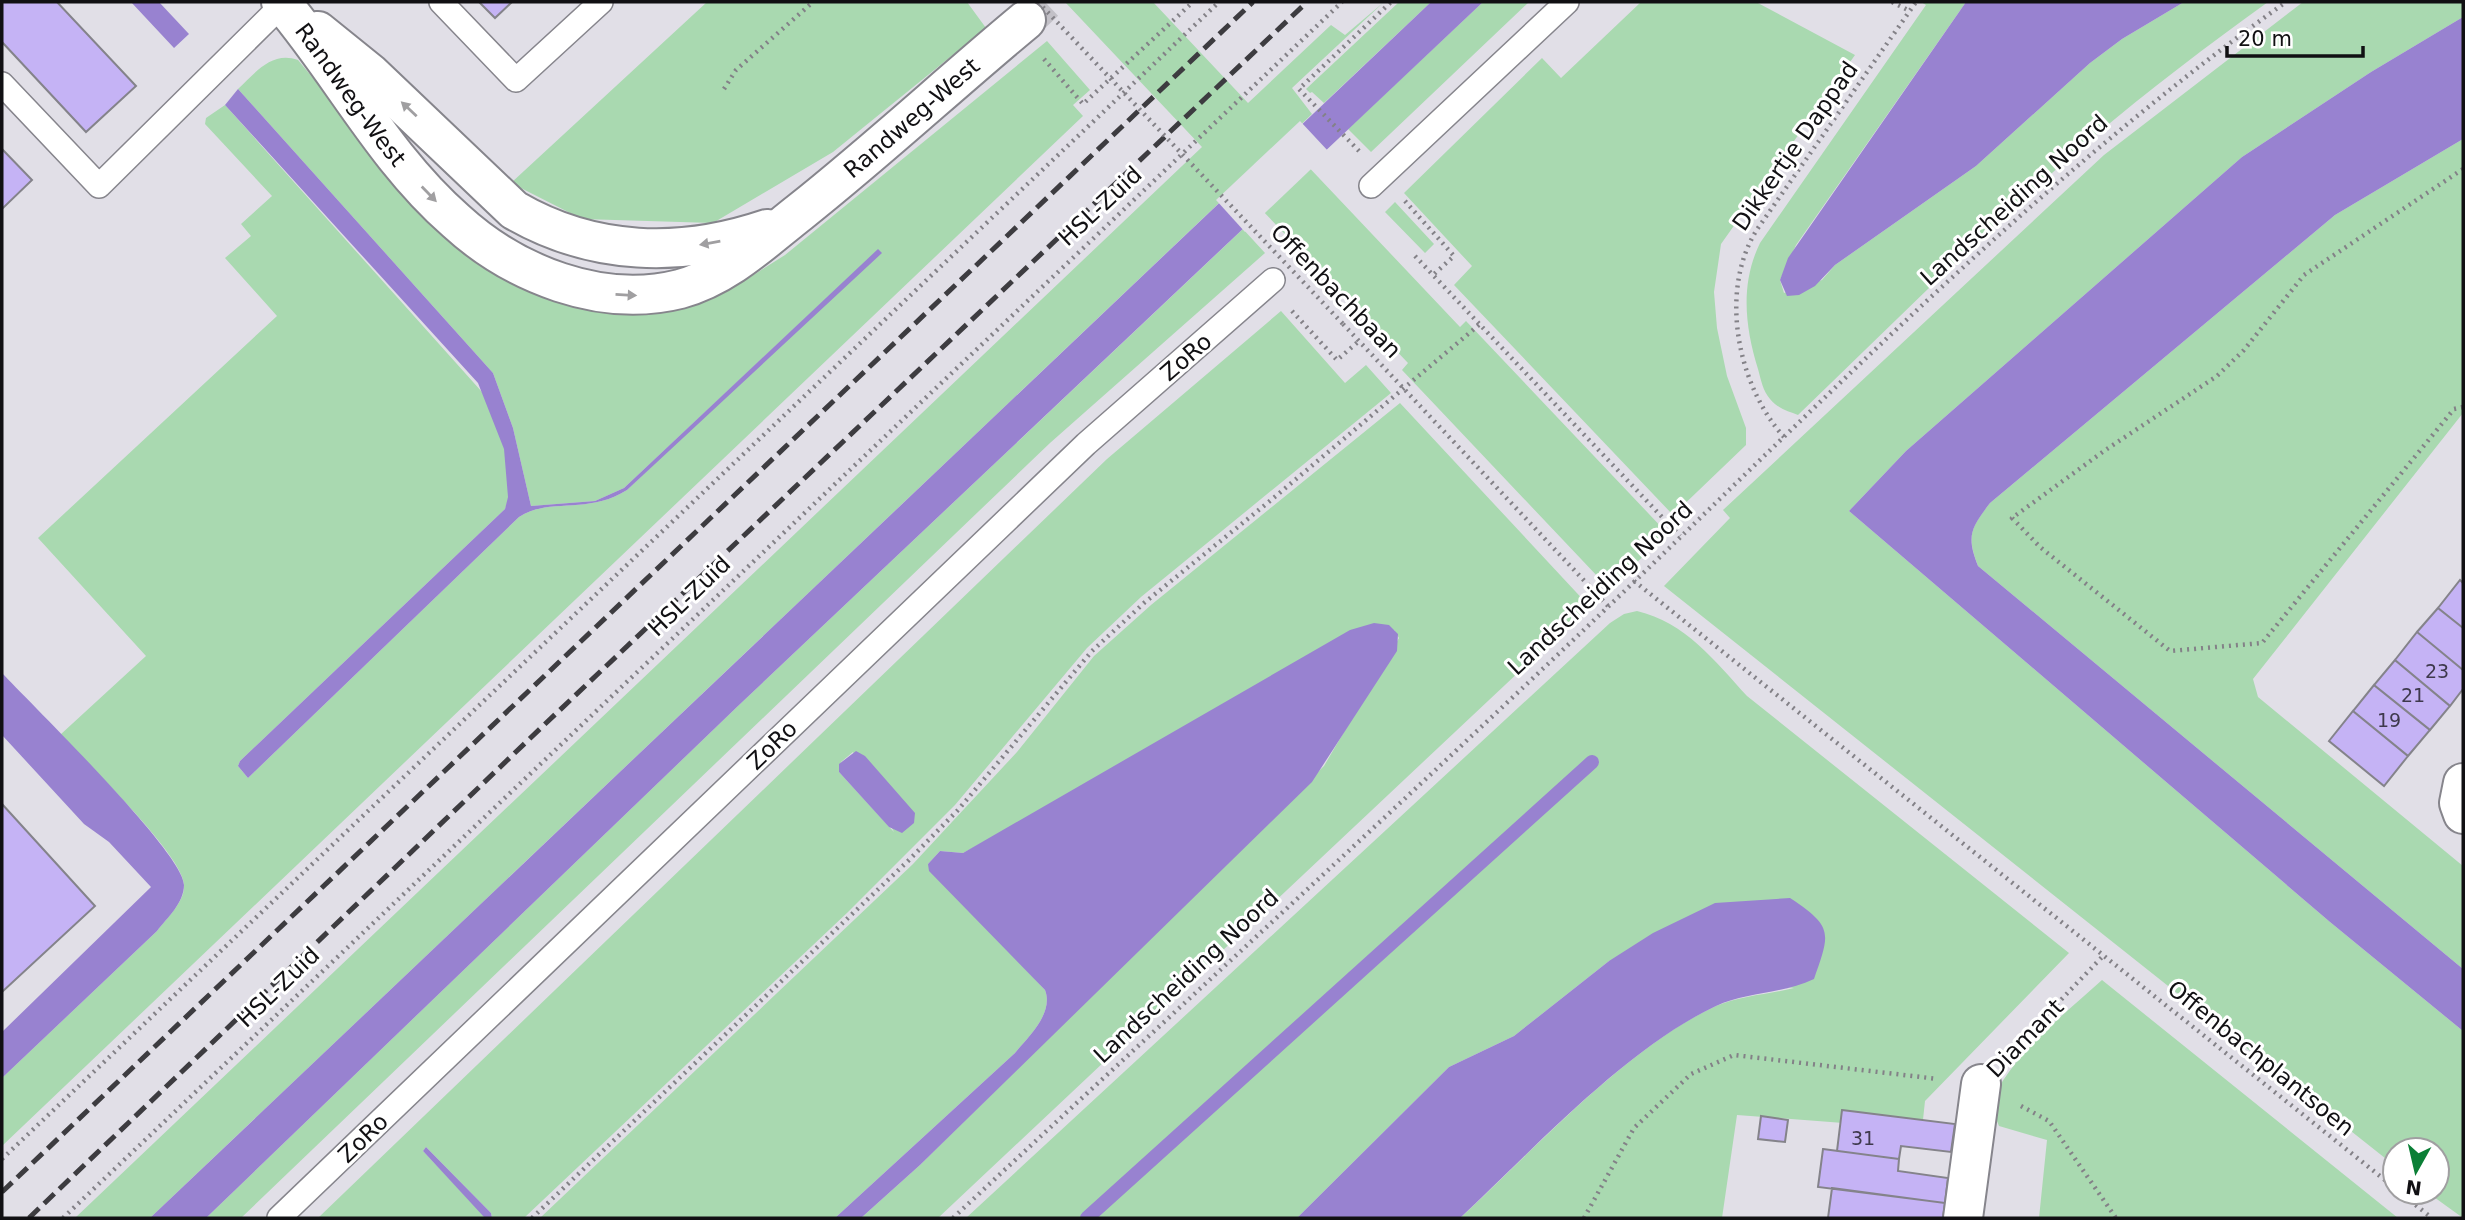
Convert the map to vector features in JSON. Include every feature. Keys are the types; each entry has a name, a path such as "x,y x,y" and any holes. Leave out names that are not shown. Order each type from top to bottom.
{"main road":[{"name":"Randweg-West","path":"282,3 370,73 514,210 537,223 579,239 617,248 692,246 746,236 797,214"},
{"name":"Randweg-West","path":"282,3 380,141 447,213 506,259 566,283 619,295 680,289 735,263 797,214 1032,11"},
{"path":"566,283 579,239"},
{"path":"2463,783 2459,803 2463,814"},
{"name":"Diamant","path":"1963,1218 1981,1084"}],"lane":[{"path":"441,2 516,79 601,2"},
{"path":"1371,186 1567,2"},
{"path":"2,84 99,186 282,3"},
{"name":"ZoRo","path":"279,1218 1086,444 1273,280"}],"path":[{"path":"724,89 736,70 813,2"},
{"path":"1073,92 1083,103 1193,2"},
{"path":"2,1159 1219,2"},
{"name":"HSL-Zuid","path":"63,1218 1342,2"},
{"path":"1352,144 1299,89 1391,2"},
{"path":"1892,2 1910,11"},
{"name":"Dikkertje Dappad","path":"1784,437 1760,405 1742,346 1737,306 1742,256 1758,228 1916,2"},
{"name":"Landscheiding Noord","path":"953,1218 1608,606 1784,437 2097,147 2286,2"},
{"name":"Offenbachbaan","path":"1032,11 1343,324 1608,606"},
{"path":"2463,170 2304,275 2244,350 2217,376 2104,451 2012,518 2040,547 2170,651 2262,642 2454,409 2463,407"},
{"path":"1411,208 1454,256 1433,275"},
{"path":"1415,256 1680,536"},
{"path":"1294,314 1337,360 1359,341"},
{"path":"532,1218 909,860 967,800 1092,650 1144,603 1480,324"},
{"name":"Offenbachplantsoen","path":"1634,581 2381,1177"},
{"name":"Diamant","path":"1981,1084 2105,955"},
{"path":"1584,1218 1634,1128 1690,1074 1734,1055 1981,1084 2049,1121 2116,1218"},
{"path":"2417,1206 2432,1218"}],"green space":[{"path":"707,2 967,2 986,28 833,152 713,223 582,219 511,183"},
{"path":"1065,2 1153,2 1248,103 1331,25 1345,35 1384,2 1292,88 1312,114 1284,141 1460,327 1466,321 1667,533 1622,577 1609,582 1599,578 1402,370 1408,363 1238,185 150,1218 75,1218 1202,147"},
{"path":"1399,2 1431,2 1324,103 1306,89"},
{"path":"1483,2 1529,2 1371,152 1348,129"},
{"path":"1641,2 1756,2 1855,55 1721,244 1714,292 1717,328 1727,376 1746,428 1746,445 1673,515 1454,285 1472,266 1404,193 1542,58 1561,78"},
{"path":"1921,2 1966,2 1796,245 1780,280 1784,293 1822,280 1835,265 1976,166 2090,63 2122,39 2184,2 2268,2 2157,85 2054,171 1798,415 1773,402 1761,381 1748,321 1749,274 1760,243 1926,5"},
{"path":"2303,2 2463,2 2463,17 2371,72 2242,157 1906,451 1849,511 2330,922 2463,1031 2463,1218 2446,1206 2451,1206 2451,1136 2381,1136 2381,1155 1664,586 1730,518 1723,510 2104,155"},
{"path":"1047,41 1090,90 1073,105 1083,116 2,1146 2,1078 157,931 175,909 184,891 180,871 151,831 60,735 146,656 38,538 277,316 225,258 251,236 241,224 272,196 205,124 206,118 225,105 482,392 505,449 510,480 505,509 240,761 238,766 248,778 519,517 543,508 598,502 627,490 878,250 624,488 595,501 531,506 513,428 493,373 238,89 251,76 280,58 298,60 338,108 477,258 705,298 733,288 785,255"},
{"path":"2463,139 2463,413 2253,679 2258,697 2463,866 2463,969 1978,566 1972,547 1972,532 1990,503 2335,215"},
{"path":"1395,202 1434,244 1425,253 1385,212"},
{"path":"1243,229 1265,253 1050,443 241,1218 206,1218 738,706"},
{"path":"1281,311 1345,383 1366,365 1391,393 1141,597 1087,648 955,805 848,912 524,1218 492,1218 491,1213 426,1147 423,1151 486,1218 318,1218 1107,459","holes":["853,752 894,832 839,772 841,762"]},
{"path":"1400,403 1589,606 938,1218 861,1218 920,1165 1324,766 1399,638 1394,630 963,853 940,851 928,864 1045,990 1046,1007 1039,1024 1015,1053 835,1218 540,1218 913,864 1017,752 1094,656 1151,605"},
{"path":"1637,611 1670,624 1698,644 1747,696 2069,953 1925,1101 1922,1129 1737,1115 1722,1218 1460,1218 1582,1102 1649,1047 1716,1006 1744,997 1794,988 1609,961 1514,1036 1449,1067 1297,1218 966,1218 1610,623 1624,614"},
{"path":"2102,980 2398,1218 2039,1218 2047,1140 1999,1126 1990,1104 2011,1069 2055,1022"}],"shaded area":[{"path":"131,2 159,2 189,34 174,48"},
{"path":"1431,2 1483,2 738,706 206,1218 150,1218"},
{"path":"1966,2 2184,2 2122,39 2090,63 1976,166 1835,265 1815,286 1799,295 1787,296 1780,280 1788,258"},
{"path":"2463,17 2463,139 2335,215 1990,503 1972,533 1972,547 1978,566 2463,969 2463,1031 2330,922 1849,511 1906,451 2242,157 2371,72"},
{"path":"238,89 493,373 513,428 531,506 595,501 624,488 878,249 882,253 627,490 598,502 543,508 519,517 248,778 238,766 240,761 505,509 508,497 504,449 478,383 225,105"},
{"path":"1374,623 1389,625 1398,634 1397,651 1312,782 920,1165 861,1218 835,1218 1015,1053 1039,1024 1046,1007 1045,990 929,871 928,864 940,851 963,853 1350,630"},
{"path":"2,673 134,812 160,843 177,868 184,885 178,904 157,931 2,1078 2,1032 151,887 109,842 84,824 2,735"},
{"path":"856,751 865,756 915,813 914,823 902,833 889,827 839,772 839,764"},
{"path":"1790,898 1815,916 1825,932 1823,951 1814,979 1789,988 1728,1001 1682,1024 1614,1074 1460,1218 1297,1218 1449,1067 1514,1036 1609,961 1653,933 1715,903"},
{"path":"426,1147 491,1213 492,1218 484,1217 423,1151"}],"pier":[{"path":"1300,121 1329,152 1245,232 1216,200"}],"building":[{"path":"2,2 57,2 136,86 86,132 2,42"},
{"path":"479,2 512,2 495,18"},
{"path":"2,149 32,180 2,209"},
{"path":"2460,580 2463,583 2463,628 2438,608"},
{"path":"2438,608 2463,628 2463,670 2417,632"},
{"path":"2417,632 2463,670 2463,689 2450,706 2395,660"},
{"path":"2395,660 2450,706 2430,730 2374,685"},
{"path":"2374,685 2430,730 2408,756 2353,711"},
{"path":"2353,711 2408,756 2384,786 2329,741"},
{"path":"2,804 95,906 2,992"},
{"path":"1842,1110 1955,1124 1951,1152 1901,1146 1899,1159 1837,1151"},
{"path":"1761,1116 1788,1120 1785,1142 1758,1139"},
{"path":"1823,1149 1899,1159 1898,1171 1948,1178 1945,1203 1818,1187"},
{"path":"1832,1188 1945,1203 1943,1218 1828,1218"}],"waterway":[{"path":"1087,1218 1592,762"}],"tunnel":[{"path":"1026,20 1045,2"}],"railway":[{"path":"2,1192 1253,2"},
{"path":"29,1218 544,725 1307,2"}]}
